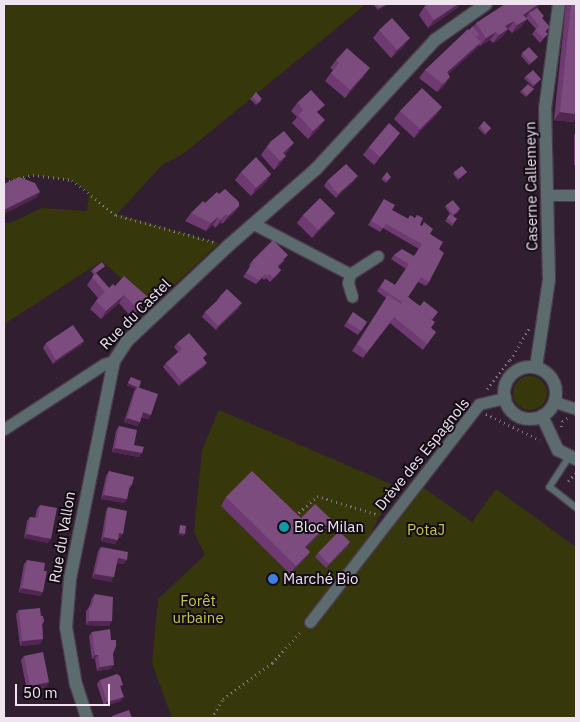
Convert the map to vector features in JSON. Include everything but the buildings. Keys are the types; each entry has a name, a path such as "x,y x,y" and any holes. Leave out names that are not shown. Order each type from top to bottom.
{"street":[{"name":"Rue du Castel","path":"4,429 104,364 114,362 127,341 228,246 316,169 436,40 486,4"},
{"name":"Caserne Callemeyn","path":"536,367 549,280 545,109 559,4"},
{"path":"548,195 576,195"},
{"path":"254,224 350,274"},
{"path":"352,296 348,283 350,274 378,256"},
{"name":"Rue du Vallon","path":"87,718 76,685 66,626 69,589 84,500 114,362"},
{"path":"526,367 536,367 551,377 555,385 555,402 551,410 542,416 524,418 515,414 504,398 504,388 508,378 516,371 526,367"},
{"name":"Drève des Espagnols","path":"310,622 479,404 504,398"},
{"path":"555,402 576,409"},
{"path":"542,416 558,450 573,458"}],"lane":[{"path":"573,458 550,487 576,507"}],"path":[{"path":"4,182 33,175 72,180 116,215 228,246"},
{"path":"481,396 510,360 530,326"},
{"path":"481,414 489,414 543,443"},
{"path":"561,433 562,420 568,418 576,420"},
{"path":"568,482 576,473"},
{"path":"294,517 317,496 390,518"},
{"path":"210,718 223,699 272,663 310,622"}],"green space":[{"path":"4,4 366,4 183,154 163,164 117,214 219,243 152,306 102,261 4,324 4,223 10,223 42,208 87,211 89,193 71,180 33,175 12,180 4,176"},
{"path":"530,376 542,381 547,393 542,405 530,410 518,405 513,393 518,381"},
{"path":"219,410 395,486 337,599 421,486 472,522 496,489 576,547 576,718 172,718 152,663 158,599 205,555 194,532 202,450"}],"place":[{"name":"Bloc Milan","path":"284,527"},
{"name":"Marché Bio","path":"273,579"}],"park label":[{"name":"PotaJ","path":"426,530"},
{"name":"Forêt urbaine","path":"198,608"}]}
